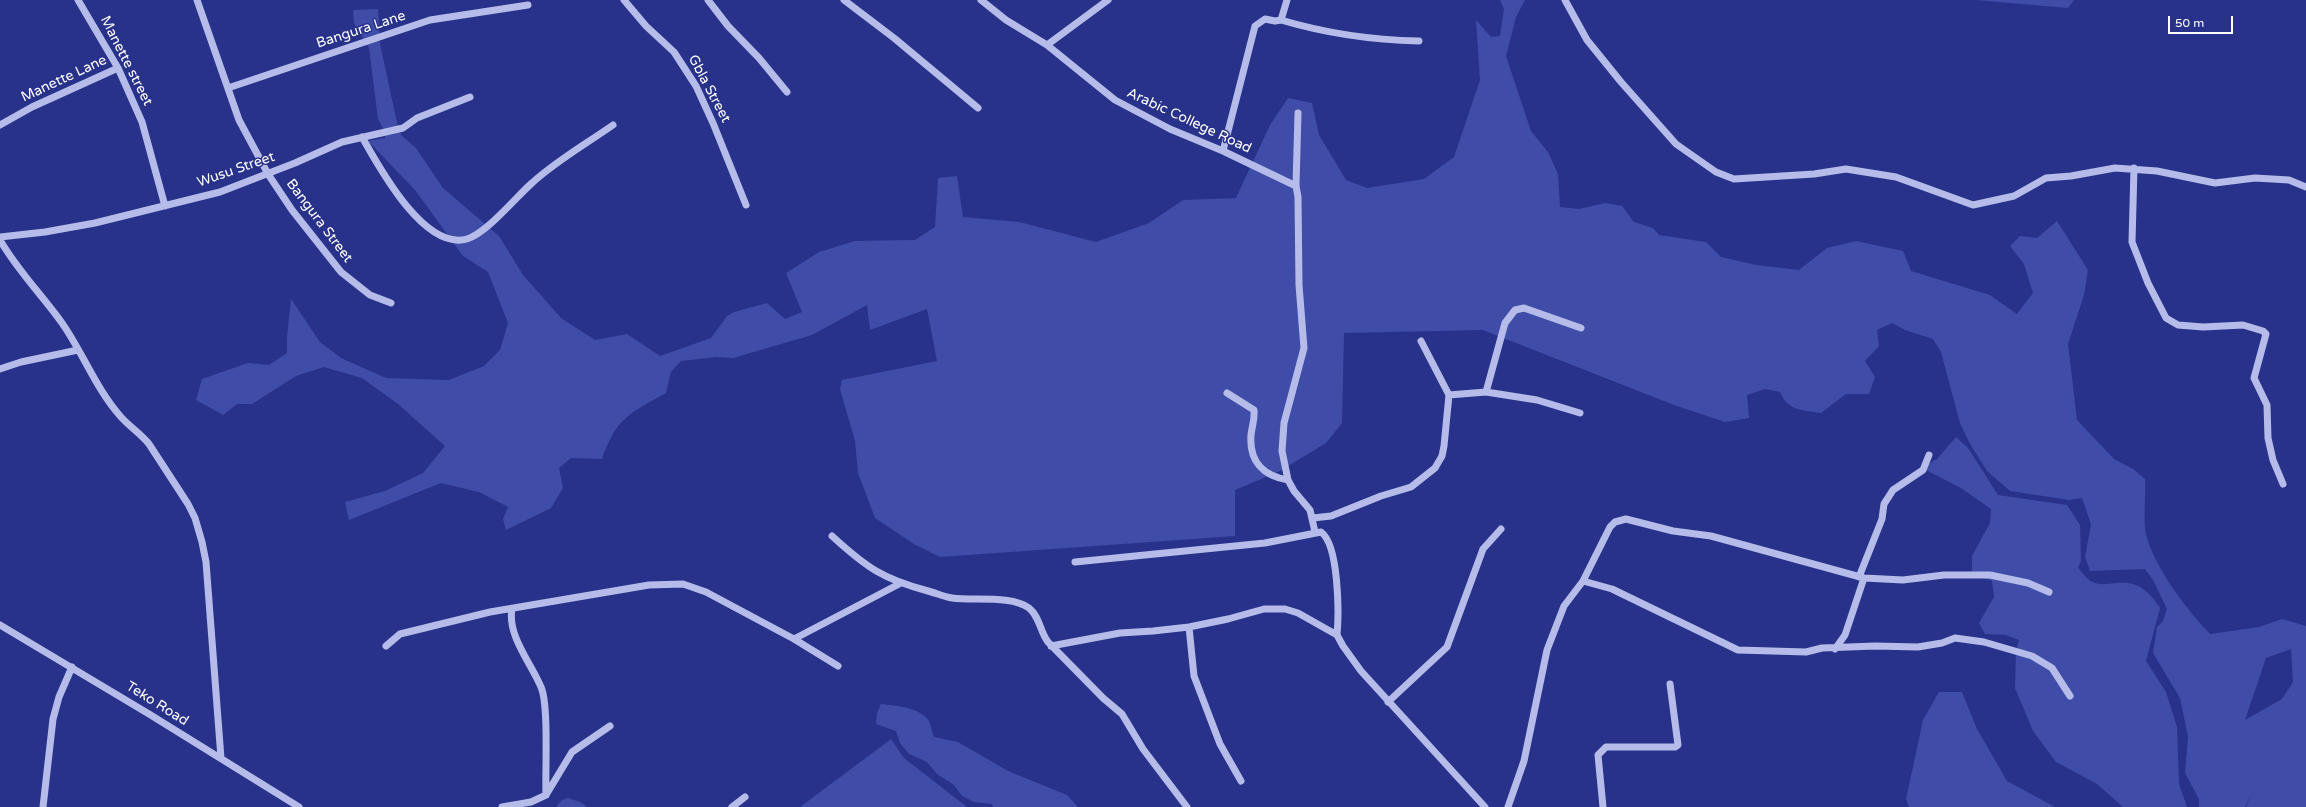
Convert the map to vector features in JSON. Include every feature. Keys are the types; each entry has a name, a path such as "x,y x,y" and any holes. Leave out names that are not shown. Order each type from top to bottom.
{"street":[{"name":"Manette street","path":"78,0 118,68 142,122 164,206"},
{"name":"Bangura Street","path":"197,0 239,120 268,174 292,210 341,272 370,295 391,303"},
{"name":"Gbla Street","path":"624,0 646,26 674,52 696,86 713,123 746,205"},
{"path":"844,0 894,38 978,108"},
{"name":"Arabic College Road","path":"981,0 1006,20 1047,45 1115,100 1170,129 1223,151 1296,186"},
{"path":"1047,45 1108,0"},
{"path":"1281,20 1287,0"},
{"path":"1565,0 1587,40 1621,82 1676,144 1716,172 1734,179 1768,178 1846,169 1896,177 1973,205 2014,196 2046,178 2071,176 2115,168 2134,168 2215,183 2255,178 2289,180 2306,187"},
{"path":"710,1 728,26 759,58 787,92"},
{"name":"Bangura Lane","path":"228,88 430,20 528,5"},
{"path":"1223,151 1255,26 1265,19 1275,21 1281,20 1321,32 1377,40 1419,41"},
{"name":"Manette Lane","path":"0,125 32,107 118,68"},
{"name":"Wusu Street","path":"0,238 45,232 220,192 268,174 335,144 403,128 417,118 470,97"},
{"path":"1298,113 1296,186 1298,197 1300,285 1304,348 1284,423 1282,451 1288,480 1294,491 1310,510 1315,532"},
{"path":"362,137 389,185 425,224 443,237 457,240 469,239 480,231 507,210 545,172 613,125"},
{"path":"2134,168 2132,242 2148,283 2166,318 2178,325 2216,327 2243,325 2263,331 2266,334 2254,378 2267,405 2268,438 2273,460 2283,484"},
{"path":"0,238 11,259 62,324 96,381 120,417 141,434 149,444 195,518 206,562 220,758"},
{"path":"1486,392 1505,323 1514,310 1524,308 1581,328"},
{"path":"1312,518 1331,516 1382,496 1411,487 1428,476 1442,456 1449,394 1421,341"},
{"path":"0,369 21,362 78,350"},
{"path":"1449,394 1486,392 1536,400 1580,413"},
{"path":"1227,393 1254,410 1251,435 1252,455 1260,469 1275,478 1288,480"},
{"path":"1835,649 1844,635 1882,519 1884,504 1893,490 1923,470 1929,454"},
{"path":"1508,807 1524,761 1547,650 1564,606 1583,581 1610,527 1615,522 1626,519 1673,531 1711,536 1862,577 1902,580 1944,575 1990,575 2028,583 2049,592"},
{"path":"1388,702 1447,647 1483,549 1501,529"},
{"path":"1075,562 1265,543 1321,532 1326,535 1332,548 1336,569 1339,620 1337,635"},
{"path":"832,536 875,571 901,583 949,597 1020,603 1035,614 1043,636 1051,646 1103,698 1122,714 1143,749 1187,807"},
{"path":"1583,581 1612,589 1738,650 1806,652 1822,648 1835,649 1874,646 1918,647 1942,643 1955,638 1984,642 2032,656 2046,664 2052,668 2070,696"},
{"path":"794,639 901,583"},
{"path":"386,646 392,639 400,634 490,612 649,585 683,584 696,587 794,639 838,666"},
{"path":"512,609 510,620 515,638 526,654 544,696 546,794"},
{"path":"1051,646 1120,633 1153,632 1189,627 1228,619 1264,609 1285,609 1298,613 1337,635 1361,671 1485,807"},
{"name":"Teko Road","path":"0,625 72,667 299,807"},
{"path":"1189,627 1197,684 1220,744 1241,781"},
{"path":"43,807 53,719 59,698 72,667"},
{"path":"1603,807 1598,755 1602,750 1606,747 1675,747 1678,744 1670,684"},
{"path":"502,807 531,802 546,794 572,752 610,726"},
{"path":"732,807 745,796"}],"shaded area":[{"path":"1500,0 1525,0 1516,17 1506,56 1531,131 1548,152 1558,174 1560,207 1579,209 1605,203 1622,206 1634,222 1653,228 1659,235 1706,242 1721,257 1756,265 1799,270 1827,248 1856,241 1903,251 1911,271 1990,295 2017,314 2033,293 2024,264 2010,246 2020,236 2037,238 2057,221 2088,270 2084,295 2068,344 2077,420 2114,459 2133,469 2145,479 2146,534 2150,547 2164,574 2191,613 2210,634 2259,627 2282,619 2306,626 2306,807 2246,807 2252,792 2245,807 2199,807 2199,799 2185,773 2188,737 2180,698 2153,653 2157,627 2163,621 2167,609 2153,580 2145,569 2090,571 2085,557 2091,524 2082,498 2069,500 2010,491 1987,471 1969,442 1960,423 1941,352 1933,339 1905,330 1892,323 1877,330 1879,346 1865,361 1875,377 1869,394 1846,394 1821,413 1802,410 1791,406 1783,398 1780,392 1765,389 1747,395 1749,418 1725,422 1674,405 1483,330 1344,333 1342,423 1326,443 1280,471 1235,490 1235,536 940,557 914,544 875,518 858,473 855,441 840,389 842,380 937,361 927,309 870,330 867,305 812,335 733,358 716,357 681,361 671,372 666,393 634,412 619,425 607,445 602,459 571,458 559,468 563,488 551,508 506,530 503,519 508,507 479,492 441,483 349,520 345,502 385,491 423,473 445,446 398,404 362,378 324,367 296,376 252,404 237,404 223,415 196,400 202,379 248,363 269,365 287,353 291,299 320,342 341,358 386,378 449,380 484,366 500,350 508,323 488,272 463,256 415,190 368,141 385,138 385,132 378,119 369,48 354,23 353,10 378,9 380,44 398,127 401,135 416,148 443,188 499,236 523,275 561,318 595,340 627,334 660,356 711,338 727,316 734,312 767,303 785,319 802,312 786,273 819,252 855,241 915,240 935,227 938,178 957,176 963,217 1019,222 1096,242 1149,223 1183,200 1236,198 1270,125 1288,98 1312,103 1319,135 1346,180 1367,188 1424,179 1454,157 1480,80 1476,20 1491,37 1500,36 1504,9","holes":["2291,649 2293,682 2282,699 2245,720 2266,658"]},
{"path":"1976,0 2074,0 2068,8"},
{"path":"1956,437 1968,448 1998,495 2067,505 2080,525 2081,561 2078,567 2085,576 2097,584 2133,584 2149,594 2160,608 2146,661 2166,692 2177,727 2179,784 2187,807 2123,807 2097,784 2056,762 2033,731 2015,688 2016,651 2019,640 2006,635 1985,634 1979,623 1994,597 1992,581 1977,576 1972,572 1972,556 1990,523 1991,509 1961,488 1922,468 1937,459"},
{"path":"1939,692 1962,692 1977,729 2007,781 2055,807 1909,807 1906,799 1923,720"},
{"path":"881,704 907,708 920,713 929,721 934,737 958,742 1008,771 1067,795 1078,807 993,807 992,804 974,802 962,796 954,785 937,774 927,762 909,754 900,743 896,731 876,724 877,713"},
{"path":"891,739 904,758 967,807 800,807"},
{"path":"568,798 580,802 587,807 556,807 562,800"}]}
